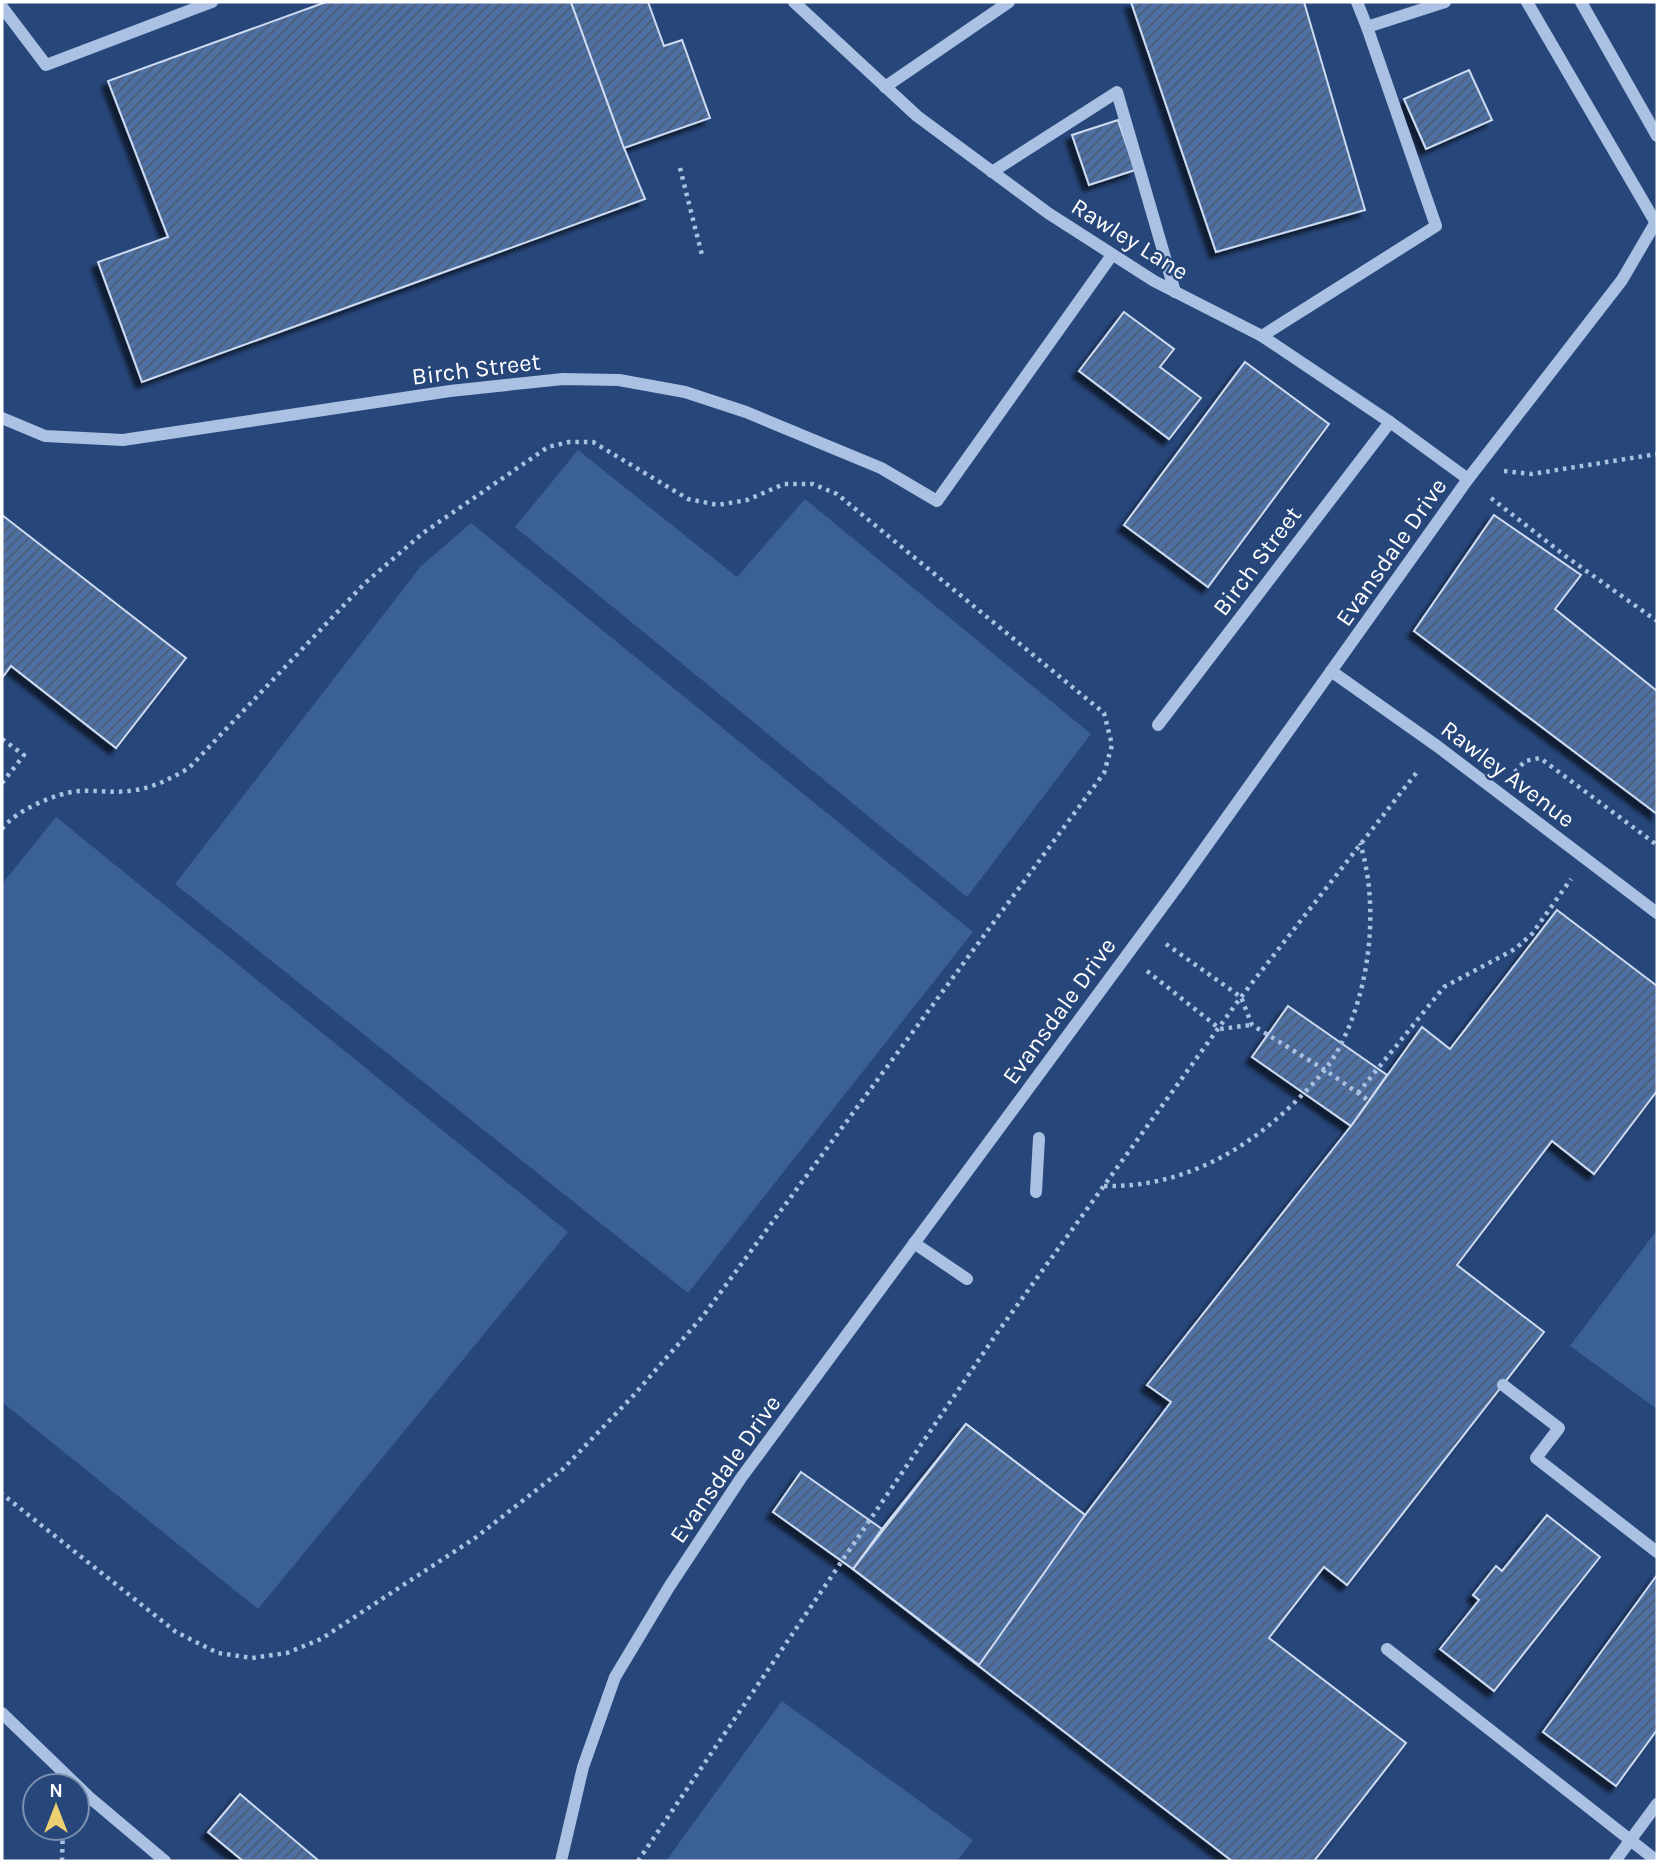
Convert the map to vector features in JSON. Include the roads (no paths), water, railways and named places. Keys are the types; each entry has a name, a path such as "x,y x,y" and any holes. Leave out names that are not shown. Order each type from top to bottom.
{"street":[{"path":"2,7 46,65 212,2"},
{"path":"886,87 1009,2"},
{"path":"1262,336 1436,226 1357,2"},
{"path":"1367,27 1445,2"},
{"path":"1527,2 1657,223"},
{"path":"1581,2 1657,136"},
{"name":"Rawley Lane","path":"801,4 917,116 1048,212 1112,255 1175,292 1262,336 1390,422 1468,479"},
{"path":"992,172 1117,92 1175,292"},
{"name":"Evansdale Drive","path":"561,1861 583,1767 615,1677 669,1587 741,1478 1180,883 1468,479 1622,280 1657,223"},
{"name":"Birch Street","path":"2,418 45,436 123,440 450,391 563,379 619,380 685,392 746,412 881,468 937,501 1112,255"},
{"name":"Birch Street","path":"1158,725 1390,422"},
{"name":"Rawley Avenue","path":"1331,671 1437,747 1657,913"},
{"path":"1036,1192 1039,1138"},
{"path":"914,1243 967,1279"},
{"path":"1503,1385 1559,1428 1536,1458 1657,1552"},
{"path":"1387,1650 1657,1861"},
{"path":"2,1713 89,1797 165,1861"},
{"path":"1615,1861 1657,1804"}]}
